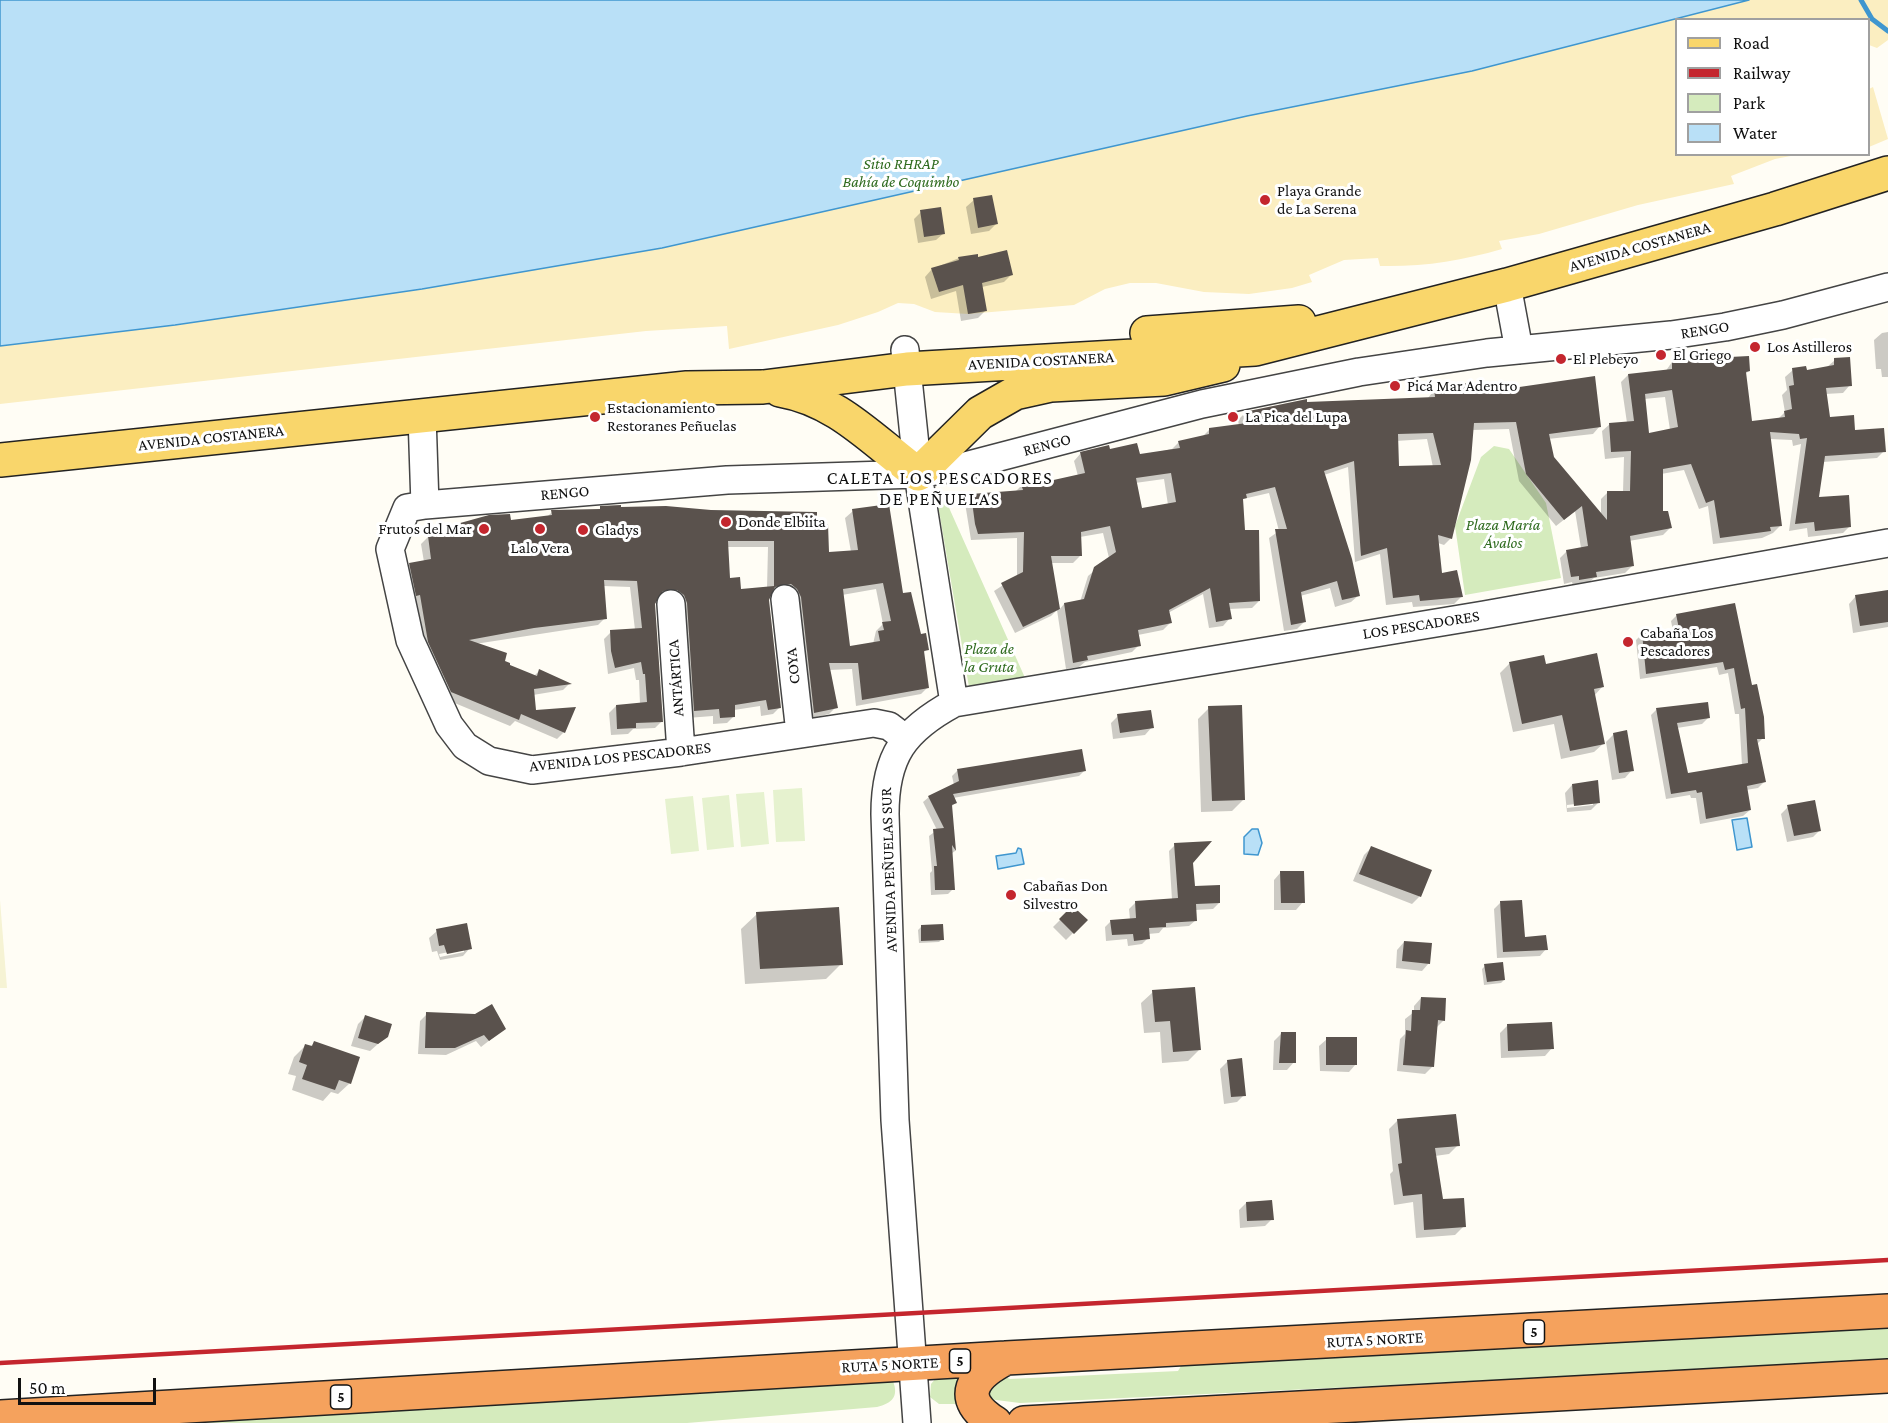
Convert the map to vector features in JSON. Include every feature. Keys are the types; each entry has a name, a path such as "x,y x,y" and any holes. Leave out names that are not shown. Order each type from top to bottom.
{"highway":[{"name":"RUTA 5 NORTE","path":"0,1417 1006,1358 1888,1311"},
{"path":"995,1423 976,1406 974,1386 980,1374 1006,1358"},
{"path":"1024,1423 1888,1376"}],"main road":[{"name":"AVENIDA COSTANERA","path":"0,460 687,388 763,387 906,359 1255,349 1507,285 1764,212 1888,173"},
{"name":"AVENIDA COSTANERA","path":"687,388 762,369 906,359 1390,314"},
{"path":"763,387 802,395 839,411 918,474 980,413 1015,393 1051,384 1178,377 1230,362 1255,349"}],"street":[{"path":"1507,285 1519,350"},
{"name":"RENGO","path":"425,505 727,480 918,474 965,466 1202,404 1359,372 1519,350 1671,335 1725,327 1783,315 1888,287"},
{"path":"906,359 918,474 954,703"},
{"path":"422,416 425,505"},
{"name":"AVENIDA LOS PESCADORES","path":"425,505 408,508 390,549 410,640 444,716 465,746 489,761 507,767 532,770 681,752 874,723 889,726 906,739"},
{"name":"LOS PESCADORES","path":"954,703 1484,615 1888,543"},
{"name":"COYA","path":"785,599 800,733"},
{"name":"ANTÁRTICA","path":"671,604 681,752"},
{"name":"AVENIDA PEÑUELAS SUR","path":"917,1423 896,1120 885,814 888,773 906,739 929,717 954,703"}],"shaded area":[{"path":"0,900 7,988 0,988"}],"green space":[{"name":"Plaza María Ávalos","path":"1494,446 1509,449 1546,503 1561,578 1465,595 1455,526 1481,457"},
{"name":"Plaza de la Gruta","path":"937,499 946,501 1026,680 969,687"},
{"path":"802,788 805,841 776,842 773,790"},
{"path":"764,792 769,844 741,847 736,794"},
{"path":"729,795 734,847 707,850 702,798"},
{"path":"693,796 699,851 671,854 665,799"},
{"path":"1888,1325 1888,1361 1020,1403 988,1399 988,1384 1004,1376 1010,1379 1178,1371 1181,1366"},
{"path":"969,1376 965,1404 939,1404 930,1397 931,1384 936,1378"},
{"path":"893,1381 895,1395 887,1404 877,1407 687,1423 79,1423"}],"sand":[{"name":"Playa Grande de La Serena","path":"1749,0 1888,0 1888,40 1877,48 1870,45 1870,18 1679,18"},
{"name":"Playa Grande de La Serena","path":"1675,19 1675,156 1791,156 1775,159 1731,176 1734,184 1638,205 1539,234 1499,241 1502,249 1472,257 1396,266 1380,266 1378,258 1344,260 1309,275 1312,282 1292,288 1249,294 1204,292 1156,283 1130,283 1105,289 1074,305 968,314 935,312 914,304 898,303 838,325 729,349 727,326 646,331 0,404 0,346 175,325 422,289 662,248 1247,116 1472,71"},
{"path":"1873,87 1888,139 1870,147 1870,88"}],"water":[{"path":"0,0 1749,0 1472,71 1247,116 662,248 422,289 175,325 0,346"},
{"path":"1747,818 1752,847 1737,850 1732,820"},
{"path":"1252,829 1258,829 1262,843 1258,855 1244,854 1244,837"},
{"path":"1018,848 1021,849 1024,864 998,869 996,856 1016,853"}],"building":[{"path":"992,195 998,224 978,228 973,198"},
{"path":"941,207 945,234 924,237 920,210"},
{"path":"1007,250 1013,275 982,283 987,311 968,314 963,285 939,292 931,268 959,260 958,257 978,254 978,257"},
{"path":"1749,356 1750,371 1746,372 1752,421 1785,417 1784,411 1792,409 1789,386 1794,385 1792,368 1806,366 1807,370 1834,365 1834,358 1850,357 1852,386 1826,388 1830,417 1854,415 1855,430 1884,428 1886,452 1825,456 1819,497 1849,495 1851,527 1815,531 1814,522 1795,524 1807,438 1800,439 1799,434 1770,432 1782,526 1770,527 1771,531 1720,538 1714,500 1706,503 1691,464 1663,469 1663,511 1668,511 1672,528 1630,536 1634,566 1596,572 1597,577 1579,580 1579,576 1571,577 1566,550 1588,546 1582,506 1564,520 1526,474 1516,422 1474,423 1471,460 1452,539 1438,535 1442,573 1457,570 1463,597 1420,601 1419,595 1393,598 1387,548 1361,556 1354,461 1324,471 1352,559 1360,596 1342,600 1337,581 1301,592 1306,622 1291,625 1275,529 1287,529 1275,487 1246,494 1247,498 1243,499 1245,530 1259,530 1260,601 1229,603 1232,619 1216,622 1210,588 1169,610 1172,623 1138,630 1141,646 1087,656 1088,660 1073,663 1064,603 1084,599 1094,567 1116,552 1110,526 1081,532 1082,556 1051,556 1060,609 1023,627 1001,583 1023,572 1024,532 978,534 975,524 971,494 1023,490 1021,484 1039,481 1040,483 1085,473 1080,452 1109,445 1110,449 1137,443 1140,454 1180,448 1178,441 1209,434 1209,428 1247,423 1244,412 1307,399 1307,402 1435,397 1434,388 1453,386 1453,383 1492,384 1492,391 1595,376 1601,427 1549,434 1554,457 1607,520 1607,491 1630,491 1631,451 1611,452 1609,423 1634,421 1628,374 1672,369 1672,360","holes":["1672,390 1678,427 1649,433 1645,394","1433,433 1441,465 1399,466 1398,434","1171,473 1176,502 1142,508 1136,478"]},
{"path":"889,504 903,593 911,592 921,634 926,633 929,650 924,651 929,688 862,700 858,663 829,663 838,708 814,713 801,597 791,584 775,587 769,600 781,708 768,710 766,700 735,705 735,717 720,718 719,709 694,711 687,603 684,595 677,590 663,591 655,604 663,722 636,723 636,728 617,729 616,705 647,702 645,674 643,674 641,662 615,668 611,651 610,630 642,628 637,581 604,580 607,619 534,628 469,640 507,653 505,661 510,665 537,676 539,669 572,684 534,689 536,710 576,707 565,733 521,714 519,720 451,692 428,642 420,595 416,596 409,563 431,559 428,536 454,532 453,525 489,515 510,514 511,520 552,515 551,510 600,509 600,506 621,505 621,507 666,506 711,510 817,512 817,519 821,519 821,524 828,524 829,552 858,550 852,509","holes":["728,541 774,541 774,586 741,589 740,577 730,578","883,583 891,621 882,622 884,630 878,631 880,641 850,646 843,589"]},
{"path":"1888,590 1888,622 1860,626 1855,595"},
{"path":"1735,603 1752,685 1757,684 1764,717 1765,739 1757,739 1766,782 1747,786 1751,810 1706,819 1702,792 1697,793 1696,790 1671,794 1656,708 1708,702 1710,718 1677,723 1688,773 1748,763 1745,708 1741,709 1734,668 1725,670 1723,662 1646,674 1642,633 1679,629 1676,614"},
{"path":"1597,653 1604,687 1594,689 1605,744 1570,751 1562,715 1522,724 1509,662 1544,655 1546,664"},
{"path":"1242,705 1245,800 1212,801 1208,706"},
{"path":"1151,710 1154,728 1120,733 1117,714"},
{"path":"1627,730 1634,771 1619,773 1613,733"},
{"path":"1082,749 1086,771 953,794 957,803 952,805 956,851 952,845 955,890 935,890 934,866 937,866 933,829 944,828 928,796 959,781 957,769"},
{"path":"1598,780 1600,803 1574,806 1572,784"},
{"path":"1815,800 1821,831 1794,836 1787,805"},
{"path":"1212,841 1193,863 1195,886 1220,885 1220,903 1196,904 1197,921 1166,923 1166,927 1149,928 1150,939 1134,941 1133,934 1112,935 1110,920 1136,918 1135,901 1178,898 1174,843"},
{"path":"1371,846 1432,870 1421,897 1359,874"},
{"path":"1280,871 1304,871 1305,903 1281,903"},
{"path":"1522,900 1525,937 1546,935 1548,950 1503,952 1500,901"},
{"path":"839,907 843,965 760,969 756,912"},
{"path":"1069,909 1072,913 1076,909 1088,920 1074,934 1059,919"},
{"path":"467,923 472,949 447,954 444,945 439,946 436,929"},
{"path":"943,924 944,940 921,941 921,925"},
{"path":"1404,941 1432,943 1430,964 1402,961"},
{"path":"1503,962 1505,980 1487,982 1484,964"},
{"path":"1195,987 1201,1050 1173,1052 1170,1021 1155,1022 1152,990"},
{"path":"1421,997 1446,998 1445,1021 1438,1020 1434,1067 1403,1065 1406,1030 1411,1031 1412,1010 1420,1010"},
{"path":"492,1004 506,1029 489,1041 484,1035 455,1048 425,1048 426,1012 475,1014"},
{"path":"365,1015 392,1024 388,1037 378,1044 358,1038"},
{"path":"1552,1022 1554,1049 1508,1051 1507,1024"},
{"path":"1281,1032 1296,1032 1296,1063 1279,1063"},
{"path":"1326,1037 1357,1037 1357,1065 1326,1065"},
{"path":"314,1041 360,1057 351,1084 339,1080 335,1090 302,1079 307,1065 299,1062 305,1044 312,1046"},
{"path":"1242,1058 1246,1096 1231,1097 1227,1060"},
{"path":"1456,1114 1460,1146 1435,1148 1443,1199 1464,1198 1466,1227 1424,1230 1422,1194 1403,1196 1398,1164 1402,1163 1397,1119"},
{"path":"1272,1200 1274,1220 1247,1221 1246,1202"}],"waterway":[{"path":"1861,0 1872,19 1888,31"}],"railway":[{"path":"0,1363 1888,1260"}],"place":[{"name":"Playa Grande de La Serena","path":"1265,200"},
{"name":"Los Astilleros","path":"1755,347"},
{"name":"El Griego","path":"1661,355"},
{"name":"El Plebeyo","path":"1561,359"},
{"name":"Picá Mar Adentro","path":"1395,386"},
{"name":"Estacionamiento Restoranes Peñuelas","path":"595,417"},
{"name":"La Pica del Lupa","path":"1233,417"},
{"name":"Donde Elbiita","path":"726,522"},
{"name":"Frutos del Mar","path":"484,529"},
{"name":"Lalo Vera","path":"540,529"},
{"name":"Gladys","path":"583,530"},
{"name":"Cabaña Los Pescadores","path":"1628,642"},
{"name":"Cabañas Don Silvestro","path":"1011,895"}],"district":[{"name":"CALETA LOS PESCADORES DE PEÑUELAS","path":"940,488"}],"park label":[{"name":"Sitio RHRAP Bahía de Coquimbo","path":"901,173"}]}
